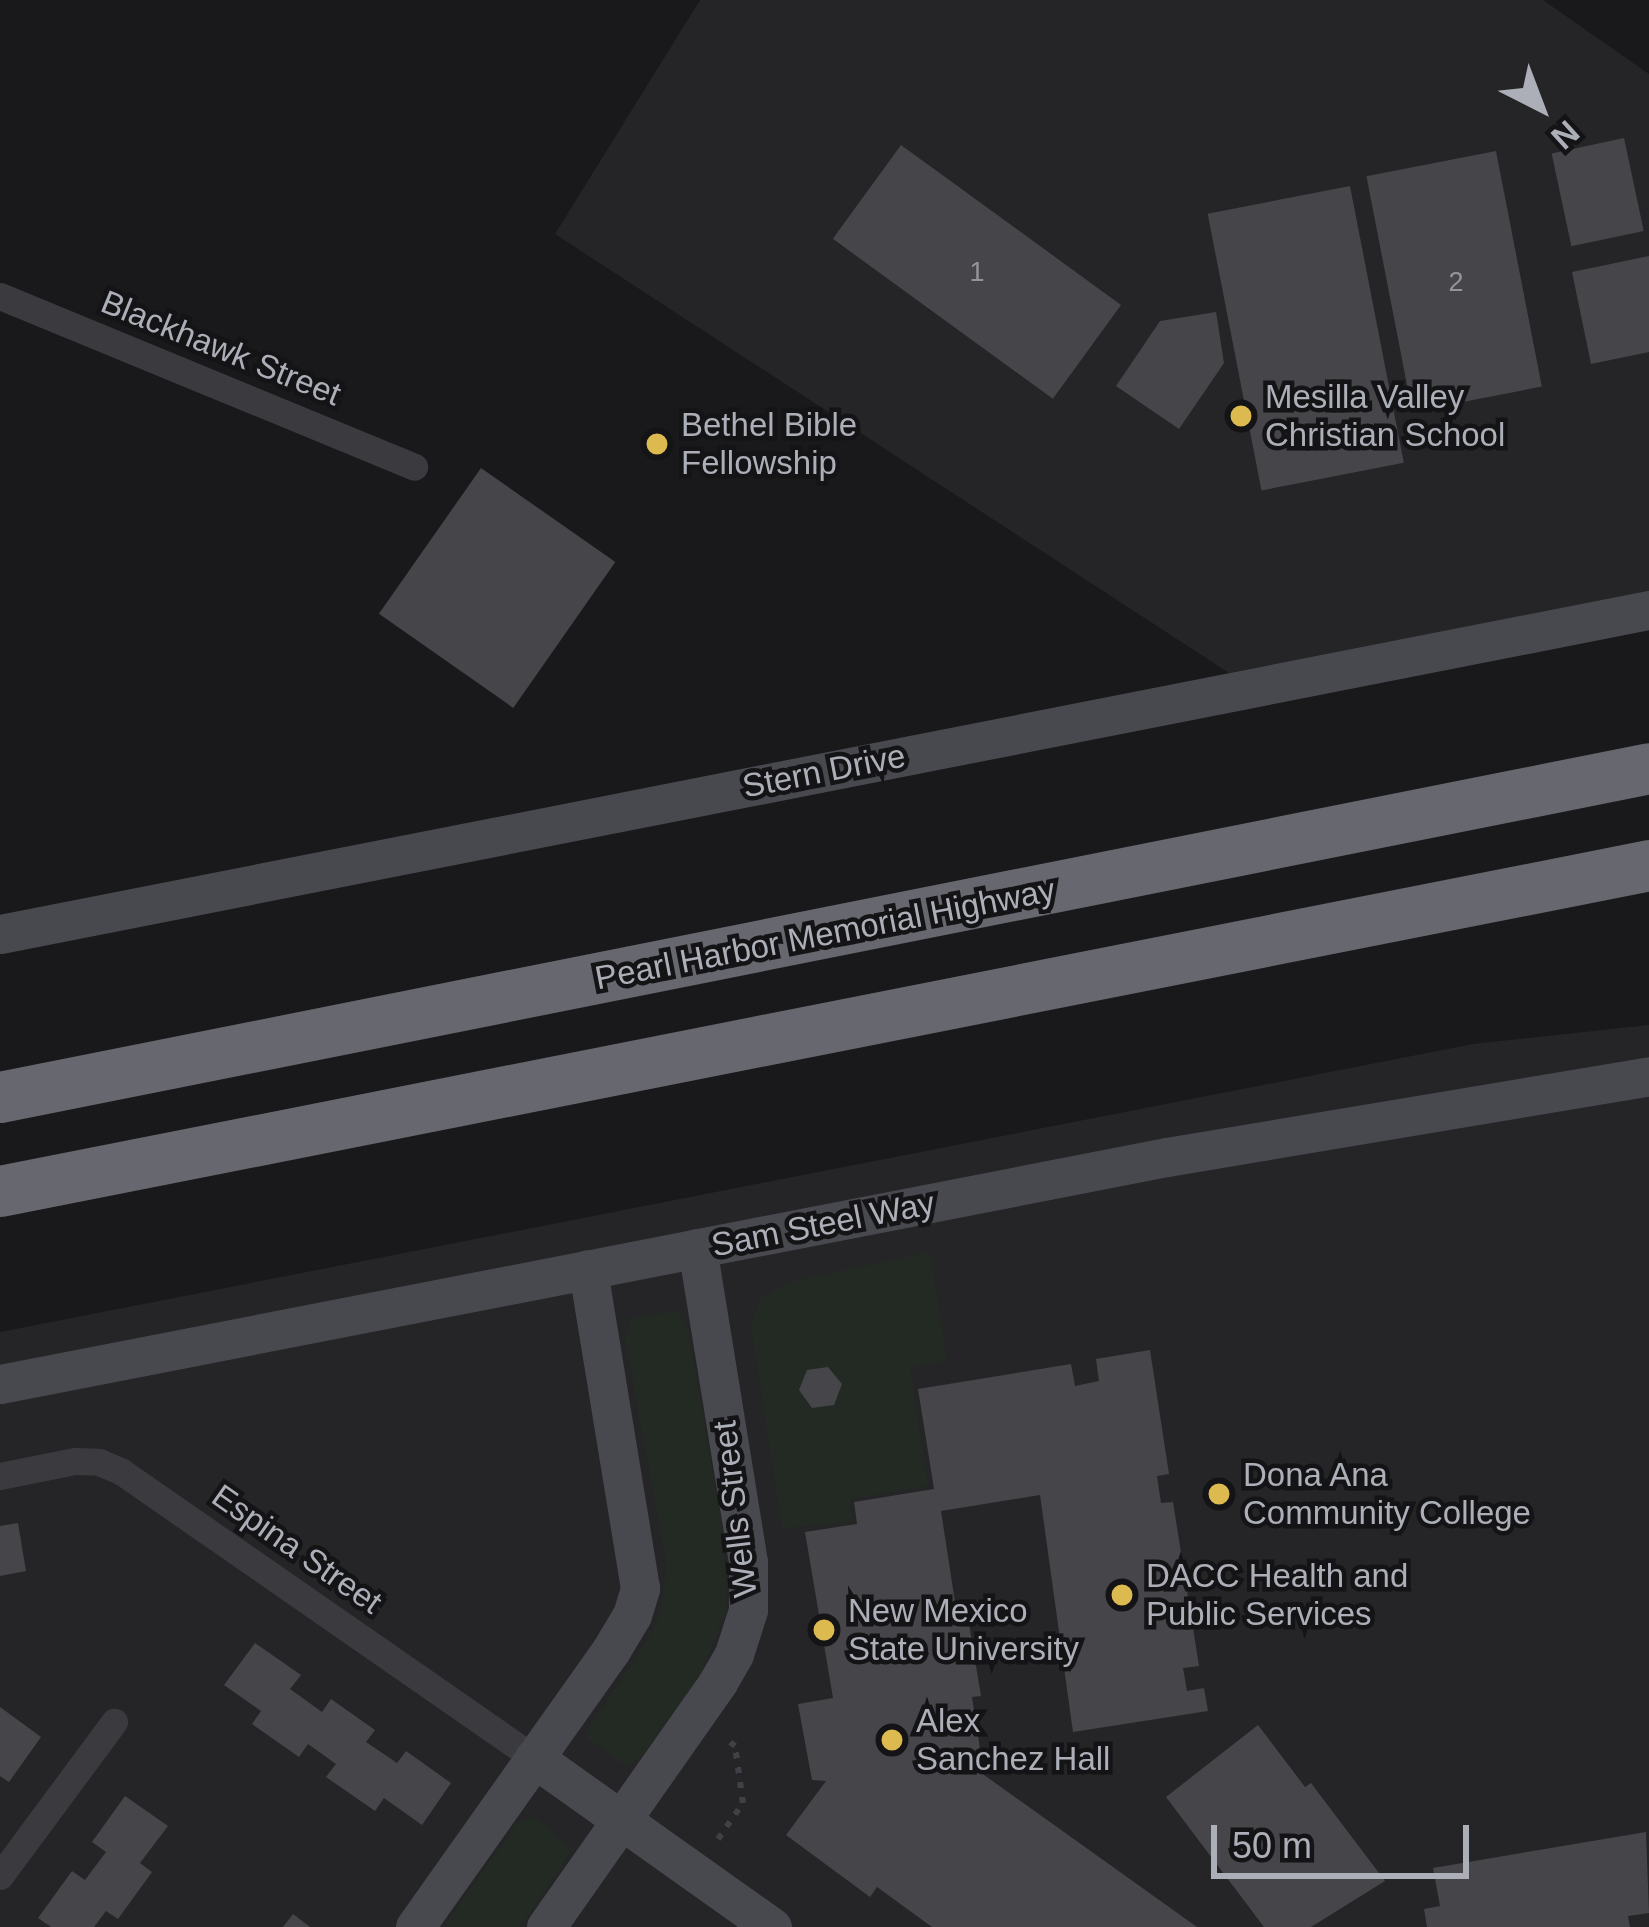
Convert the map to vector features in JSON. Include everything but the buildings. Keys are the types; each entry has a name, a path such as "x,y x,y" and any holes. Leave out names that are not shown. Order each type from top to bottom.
{"highway":[{"name":"Pearl Harbor Memorial Highway","path":"0,1097 1649,768"},
{"path":"0,1191 1649,865"}],"street":[{"name":"Blackhawk Street","path":"0,296 414,467"},
{"name":"Stern Drive","path":"0,934 1649,610"},
{"name":"Sam Steel Way","path":"0,1384 1167,1156 1649,1076"},
{"name":"Wells Street","path":"546,1927 726,1668 748,1610 748,1562 697,1248"},
{"path":"415,1927 611,1650 632,1615 640,1588 640,1559 588,1269"},
{"name":"Espina Street","path":"0,1477 75,1461 99,1462 122,1472 534,1758"},
{"path":"0,1876 114,1722"},
{"path":"534,1758 772,1927"}],"path":[{"path":"718,1839 743,1803 735,1746 722,1736"}],"shaded area":[{"name":"Mesilla Valley Christian School","path":"700,0 1543,0 1649,74 1649,591 1229,673 555,234"},
{"name":"New Mexico State University","path":"1649,1025 1649,1927 0,1927 0,1332 1473,1044"},
{"path":"930,1252 947,1361 910,1368 928,1486 850,1499 853,1522 782,1528 751,1324 761,1297 789,1282"},
{"path":"678,1311 688,1329 724,1537 726,1611 702,1672 643,1755 627,1766 587,1738 588,1728 659,1617 667,1566 625,1338 631,1318"},
{"path":"534,1817 573,1849 520,1927 443,1927 518,1822"}],"place":[{"name":"Mesilla Valley Christian School","path":"1241,416"},
{"name":"Bethel Bible Fellowship","path":"657,444"},
{"name":"Dona Ana Community College","path":"1219,1494"},
{"name":"DACC Health and Public Services","path":"1122,1595"},
{"name":"New Mexico State University","path":"824,1630"},
{"name":"Alex Sanchez Hall","path":"892,1740"}]}
